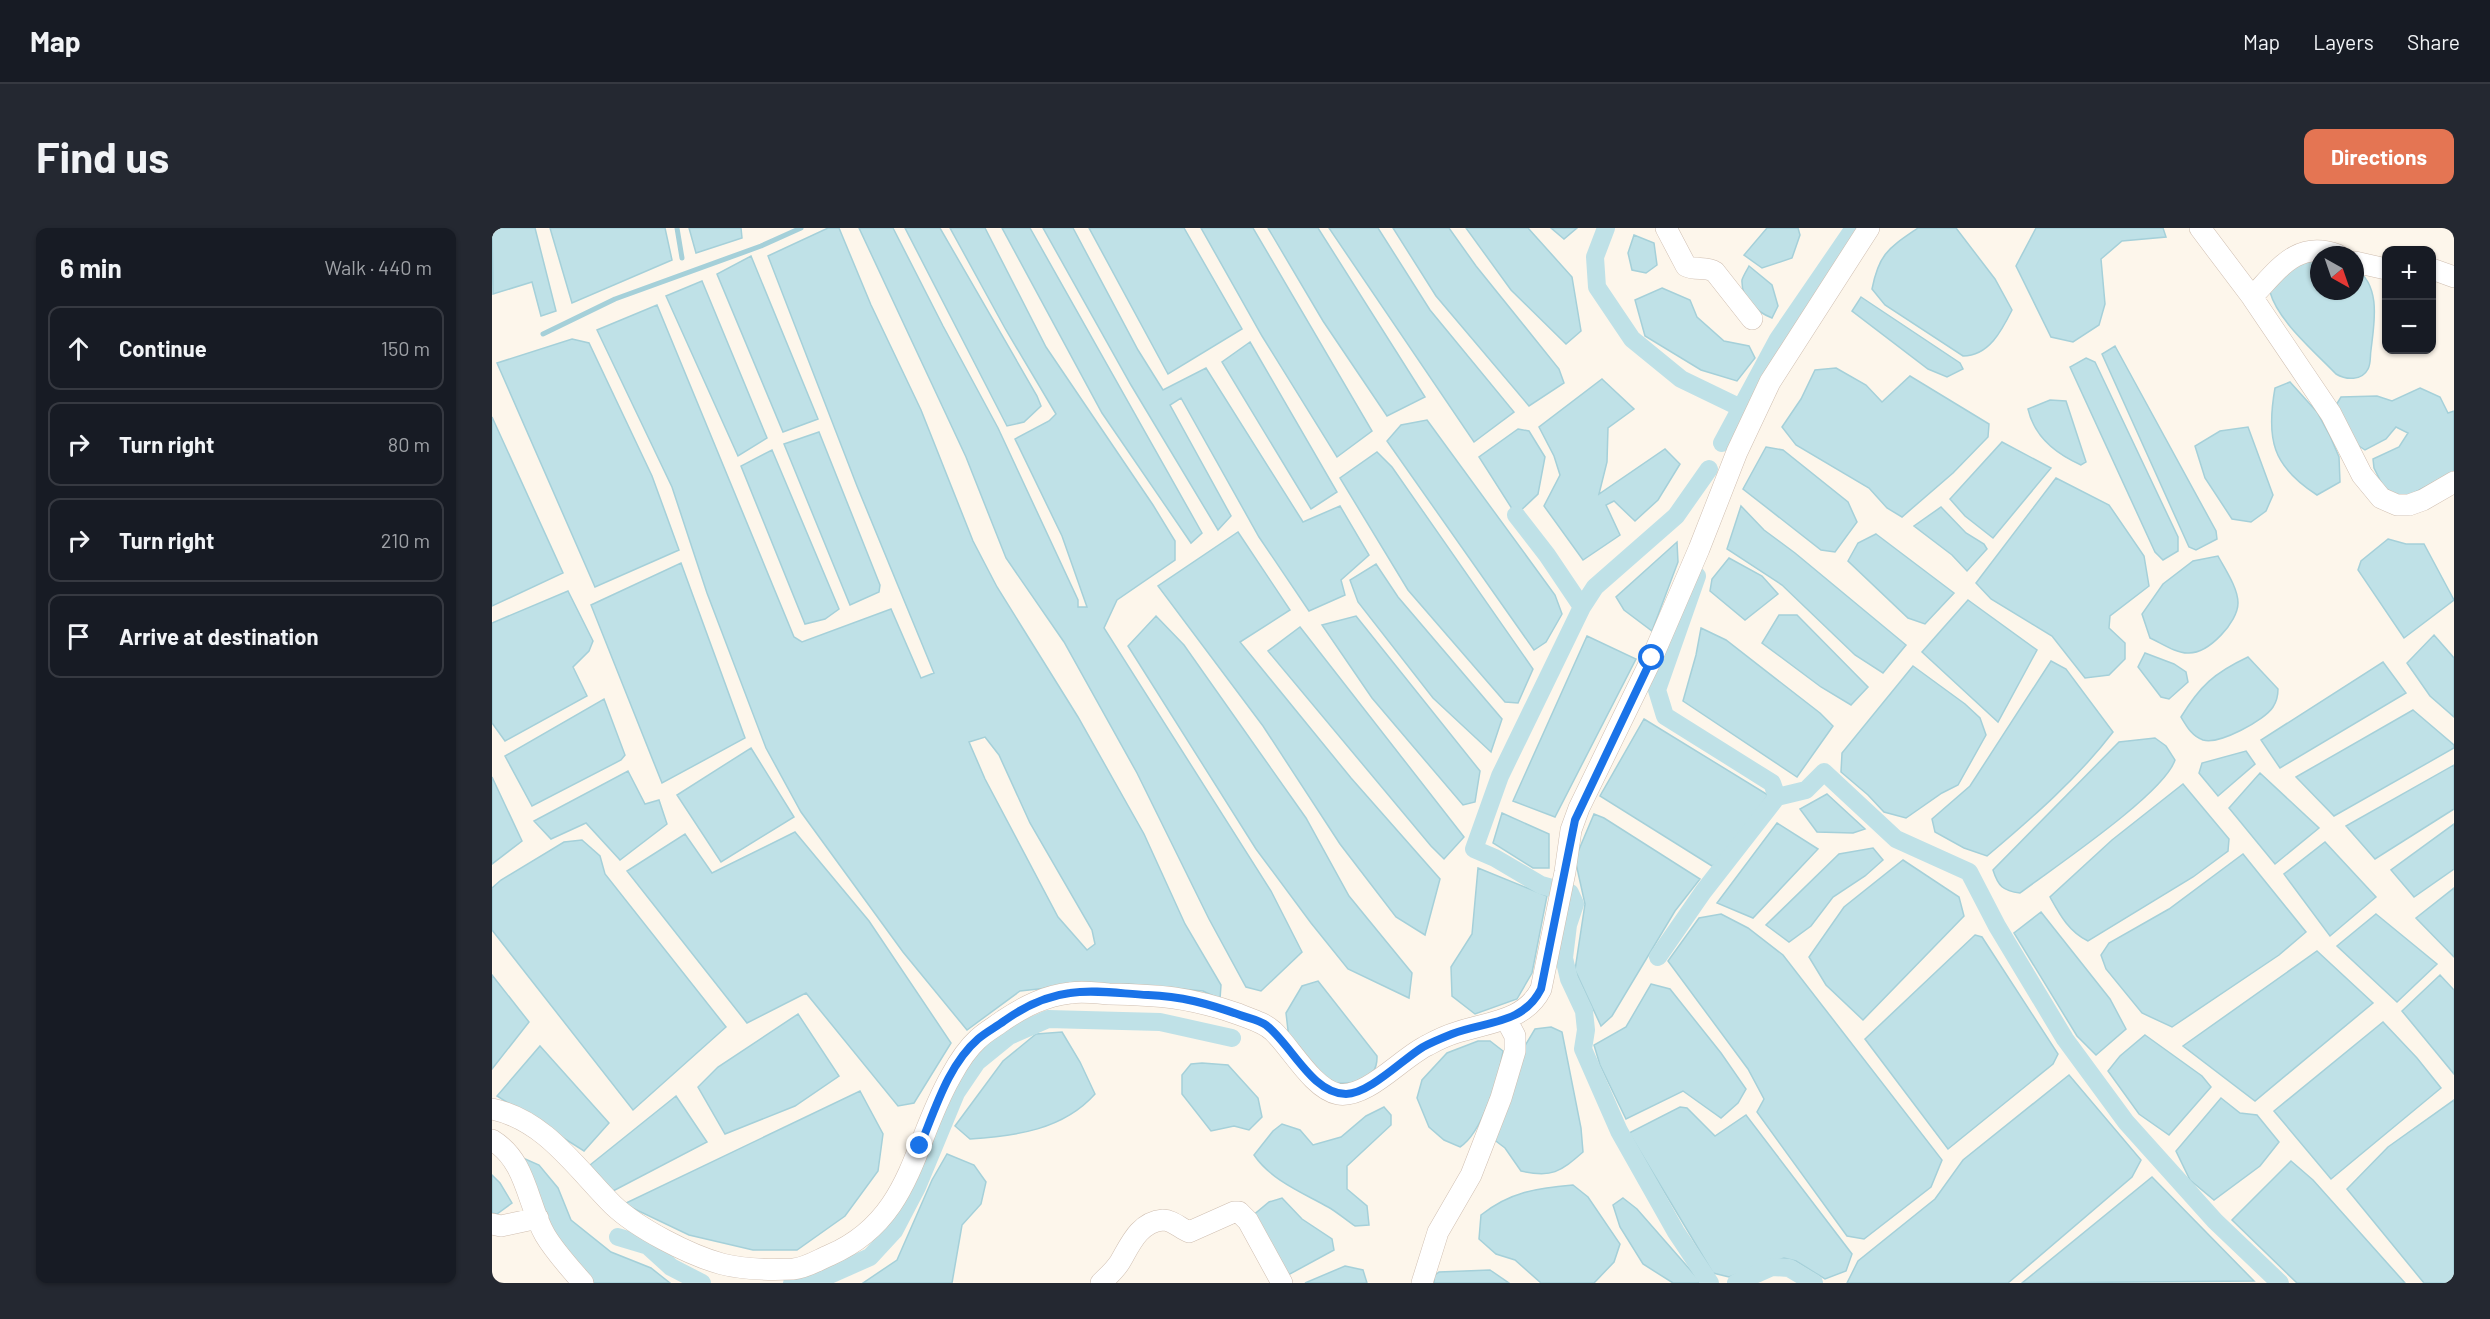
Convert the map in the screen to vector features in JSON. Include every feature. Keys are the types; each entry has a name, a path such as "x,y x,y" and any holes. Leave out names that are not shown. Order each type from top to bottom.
{"street":[{"path":"1666,228 1686,266 1692,269 1709,268 1715,272 1752,319"},
{"path":"492,1110 511,1113 530,1123 621,1212 645,1230 721,1264 759,1270 800,1269 845,1248 886,1215 905,1183 944,1089 960,1061 977,1040 1022,1008 1047,997 1073,992 1172,996 1203,1002 1264,1024 1275,1033 1322,1086 1334,1093 1348,1095 1364,1089 1424,1047 1455,1033 1506,1019 1523,1011 1535,1002 1541,989 1565,872 1571,830 1579,808 1652,658 1699,549 1737,452 1765,392 1815,309 1869,228"},
{"path":"2200,228 2252,297 2331,414 2362,475 2381,498 2397,506 2409,505 2423,500 2454,482"},
{"path":"2252,297 2299,252 2310,250"},
{"path":"2364,264 2382,268"},
{"path":"2436,270 2454,277"},
{"path":"1422,1283 1437,1232 1471,1175 1501,1098 1515,1052 1515,1036 1506,1019"},
{"path":"492,1140 522,1172 545,1235 583,1283"},
{"path":"1101,1283 1121,1260 1133,1238 1153,1224 1163,1220 1174,1223 1189,1232 1234,1212 1239,1212 1248,1221 1282,1283"},
{"path":"492,1224 501,1226 538,1218"}],"water":[{"path":"492,228 535,228 556,311 541,316 532,282 493,294"},
{"path":"550,228 665,228 672,260 572,303"},
{"path":"689,228 741,228 742,238 696,253"},
{"path":"828,228 839,228 871,305 921,410 973,541 997,587 1078,717 1144,834 1185,924 1221,985 1220,999 1203,991 1127,984 1075,985 1020,991 967,1030 903,952 801,812 766,748 707,593 672,487 597,330 657,305 794,637 802,642 891,609 921,678 934,673 857,486 768,256","holes":["985,737 999,755 1030,823 1092,930 1095,944 1087,950 1058,917 985,779 969,742"]},
{"path":"859,228 893,228 998,428 1078,600 1078,607 1087,607 1062,536 1015,439 1049,421 1056,414 1006,330 950,228 985,228 1046,347 1175,541 1175,560 1117,600 1104,628 1271,891 1302,952 1261,991 1246,987 1209,919 1137,773 1064,642 1006,558 966,457"},
{"path":"905,228 940,228 1037,396 1041,406 1024,422 1007,426"},
{"path":"1002,228 1030,228 1202,533 1191,543 1102,413"},
{"path":"1043,228 1073,228 1138,350 1163,390 1206,368 1303,522 1340,506 1369,555 1341,580 1345,595 1309,611 1259,537 1181,398 1170,405 1231,516 1218,530 1131,385"},
{"path":"1089,228 1184,228 1242,329 1168,374"},
{"path":"1201,228 1253,228 1372,431 1337,457 1262,336"},
{"path":"1268,228 1318,228 1425,397 1387,416 1323,321"},
{"path":"1329,228 1378,228 1430,310 1514,412 1474,442"},
{"path":"1393,228 1449,228 1476,266 1559,369 1564,383 1529,406 1436,296"},
{"path":"1466,228 1528,228 1572,277 1581,331 1566,344 1511,290"},
{"path":"1551,228 1577,228 1564,239"},
{"path":"1767,228 1798,228 1800,235 1792,258 1762,268 1744,255"},
{"path":"1918,228 1956,228 1995,279 2012,310 1994,341 1980,352 1963,356 1885,305 1872,289 1878,267 1887,252"},
{"path":"2036,228 2163,228 2166,237 2122,241 2101,259 2105,304 2099,325 2073,342 2051,337 2016,266"},
{"path":"1634,235 1654,243 1657,265 1646,273 1632,270 1628,253"},
{"path":"751,256 818,419 783,432 717,274"},
{"path":"2310,259 2310,300 2364,300 2364,276 2373,295 2374,317 2370,365 2362,376 2349,378 2336,374 2281,314 2270,292 2287,269"},
{"path":"1749,266 1772,285 1778,306 1772,318 1751,304 1744,293 1742,280"},
{"path":"702,281 767,438 738,456 666,296"},
{"path":"1662,288 1690,300 1697,317 1724,341 1749,346 1755,358 1737,381 1701,370 1645,336 1635,300"},
{"path":"1861,297 1960,363 1963,369 1947,377 1928,369 1852,311"},
{"path":"572,339 589,343 652,476 679,550 595,587 497,363"},
{"path":"1250,342 1337,492 1311,509 1222,362"},
{"path":"2115,346 2216,531 2217,539 2196,550 2189,547 2102,354"},
{"path":"2086,358 2095,362 2178,537 2178,551 2163,560 2155,552 2070,367"},
{"path":"1836,368 1866,385 1882,402 1910,376 1989,424 1988,437 1953,473 1902,517 1887,508 1869,488 1796,445 1782,427 1801,399 1815,370"},
{"path":"1602,379 1634,409 1608,428 1607,462 1599,494 1665,449 1680,464 1658,500 1635,521 1614,501 1606,505 1620,535 1583,560 1544,506 1560,475 1554,456 1539,427"},
{"path":"2290,382 2317,412 2339,457 2340,482 2317,495 2290,473 2276,450 2272,437 2271,422 2275,388"},
{"path":"2420,388 2440,397 2448,413 2454,411 2454,472 2402,499 2386,492 2374,468 2373,459 2399,447 2408,433 2396,427 2386,439 2365,450 2356,444 2336,405 2341,397 2377,396 2392,401"},
{"path":"2050,400 2066,401 2086,462 2081,465 2055,450 2035,428 2028,409"},
{"path":"492,417 563,573 492,606"},
{"path":"1427,420 1555,595 1562,614 1546,642 1534,650 1387,441 1401,425"},
{"path":"2248,427 2273,495 2266,511 2251,522 2232,519 2205,478 2195,446 2220,431"},
{"path":"1518,429 1529,431 1545,457 1538,494 1516,515 1479,457"},
{"path":"819,432 880,585 879,592 850,605 784,444"},
{"path":"2002,442 2051,468 1993,538 1965,516 1950,499"},
{"path":"1766,447 1783,450 1848,502 1857,522 1835,552 1821,550 1743,489"},
{"path":"772,450 839,609 825,619 805,624 741,466"},
{"path":"1377,452 1392,467 1533,669 1518,703 1505,702 1408,590 1340,478"},
{"path":"2056,478 2109,505 2144,556 2149,586 2110,616 2109,628 2125,643 2125,659 2109,675 2085,678 2052,636 1991,599 1976,583"},
{"path":"1741,506 1764,530 1906,645 1883,673 1855,655 1782,585 1727,549"},
{"path":"1941,507 1966,533 1984,544 1987,549 1967,571 1952,555 1914,526"},
{"path":"1238,532 1290,610 1240,642 1351,778 1440,879 1425,935 1396,917 1340,844 1263,726 1158,586"},
{"path":"1876,534 1954,593 1925,624 1908,618 1848,561 1858,543"},
{"path":"2388,539 2406,544 2424,544 2454,600 2404,638 2358,570 2361,561"},
{"path":"1677,542 1678,562 1652,631 1624,610 1616,597"},
{"path":"2218,556 2231,579 2238,603 2237,611 2228,627 2213,642 2197,652 2184,653 2150,638 2142,614 2163,584 2193,561"},
{"path":"1729,558 1762,576 1778,594 1745,620 1710,591 1712,579"},
{"path":"681,563 745,738 662,783 591,605"},
{"path":"1376,564 1398,597 1502,719 1491,752 1433,698 1358,602 1350,580"},
{"path":"568,591 593,641 589,651 573,667 587,696 505,741 492,723 492,623"},
{"path":"1968,600 2037,650 1998,722 1922,652"},
{"path":"1779,615 1797,615 1868,687 1851,705 1821,687 1762,643"},
{"path":"1156,616 1184,645 1306,818 1349,896 1412,973 1409,998 1348,969 1256,849 1128,646"},
{"path":"1356,616 1480,771 1475,802 1463,805 1372,698 1322,625"},
{"path":"1300,627 1464,837 1444,859 1268,651"},
{"path":"1701,628 1726,640 1820,713 1833,726 1797,777 1683,701"},
{"path":"2434,635 2454,658 2454,717 2430,696 2407,663"},
{"path":"1587,636 1636,659 1555,817 1513,801"},
{"path":"2145,653 2174,664 2186,672 2188,682 2169,699 2161,697 2138,667"},
{"path":"2248,657 2278,689 2274,705 2261,718 2230,735 2210,741 2199,738 2190,731 2181,717 2209,681"},
{"path":"2051,661 2066,669 2113,732 2069,782 1987,856 1964,848 1935,832 1932,819 1970,786"},
{"path":"2383,662 2406,693 2280,768 2261,740"},
{"path":"1913,666 1965,704 1980,718 1986,735 1958,785 1942,793 1906,818 1884,812 1841,772 1842,753"},
{"path":"604,699 625,755 621,760 532,806 505,756"},
{"path":"2413,710 2454,745 2454,748 2334,816 2296,777"},
{"path":"1644,719 1768,795 1727,855 1712,866 1600,796"},
{"path":"2155,738 2166,746 2175,760 2167,774 2151,792 2106,830 2020,893 2002,887 1993,870 2119,742"},
{"path":"751,748 794,817 721,862 677,795"},
{"path":"2246,751 2255,764 2218,796 2199,773 2202,763"},
{"path":"2454,765 2454,809 2375,859 2346,826"},
{"path":"628,771 645,804 659,800 667,824 620,860 586,823 551,839 534,821"},
{"path":"2260,773 2319,828 2275,864 2229,808"},
{"path":"492,777 522,841 492,864"},
{"path":"2183,784 2229,839 2228,851 2193,877 2088,941 2075,933 2050,897 2112,840"},
{"path":"1827,794 1865,829 1853,833 1817,832 1800,809"},
{"path":"1502,813 1549,834 1549,868 1533,868 1493,843"},
{"path":"1594,814 1604,818 1700,879 1675,911 1612,1016 1601,1026 1575,970 1585,904 1575,859"},
{"path":"1777,823 1818,849 1753,918 1717,903"},
{"path":"2454,824 2454,869 2414,897 2391,870"},
{"path":"795,832 869,921 951,1043 914,1103 898,1106 806,993 747,1023 627,871 685,834 712,873"},
{"path":"582,840 600,856 605,874 726,1027 633,1110 492,930 492,888 501,880 564,842"},
{"path":"2325,842 2376,897 2330,936 2284,874"},
{"path":"1873,848 1883,860 1865,876 1833,897 1811,926 1789,942 1766,925 1839,854"},
{"path":"2243,854 2306,932 2279,955 2172,1027 2142,1013 2106,969 2101,955 2109,943 2169,909"},
{"path":"1903,860 1959,897 1964,916 1863,1020 1826,985 1809,957 1844,907"},
{"path":"1478,868 1547,896 1532,973 1517,999 1475,1014 1452,996 1451,967 1472,934"},
{"path":"2454,888 2454,957 2416,918"},
{"path":"2041,912 2110,999 2126,1029 2096,1055 2077,1036 2014,933"},
{"path":"1721,914 1748,928 1783,955 1942,1160 1931,1187 1864,1239 1847,1236 1757,1112 1764,1099 1748,1069 1668,961 1699,918"},
{"path":"2376,914 2437,964 2397,1002 2337,946"},
{"path":"1975,935 1982,937 2058,1054 2053,1064 1948,1149 1865,1039"},
{"path":"2317,951 2373,1003 2255,1101 2183,1046"},
{"path":"492,975 529,1022 492,1069"},
{"path":"2440,975 2454,990 2454,1074 2402,1011"},
{"path":"1318,981 1377,1056 1376,1066 1367,1078 1352,1083 1326,1082 1289,1039 1286,1013 1302,986"},
{"path":"1651,984 1670,989 1721,1053 1746,1089 1738,1103 1721,1118 1683,1091 1626,1119 1600,1065 1594,1045 1626,1027"},
{"path":"798,1014 839,1076 795,1106 725,1134 698,1087 718,1067"},
{"path":"2383,1022 2441,1088 2331,1179 2274,1111"},
{"path":"1551,1027 1562,1032 1581,1128 1583,1152 1561,1169 1541,1174 1521,1171 1505,1148 1492,1138 1523,1049 1535,1029"},
{"path":"1062,1032 1095,1094 1082,1106 1053,1123 1004,1136 970,1139 955,1126 1003,1061 1036,1034"},
{"path":"2145,1035 2202,1076 2211,1087 2169,1135 2139,1114 2108,1071 2120,1056"},
{"path":"1478,1041 1490,1041 1503,1051 1488,1104 1475,1130 1460,1147 1444,1140 1429,1127 1417,1098 1422,1080 1447,1053"},
{"path":"540,1046 609,1123 584,1151 497,1096"},
{"path":"1191,1064 1228,1065 1258,1098 1262,1117 1249,1130 1234,1126 1211,1131 1182,1094 1182,1075"},
{"path":"2069,1075 2141,1160 2132,1177 2008,1283 1847,1283 1858,1261 1935,1199 1963,1160"},
{"path":"860,1091 883,1134 878,1171 845,1216 797,1250 753,1250 689,1235 624,1204"},
{"path":"676,1096 707,1142 613,1191 590,1165"},
{"path":"2221,1098 2240,1113 2257,1115 2279,1142 2260,1166 2214,1200 2190,1180 2176,1151"},
{"path":"2454,1100 2454,1283 2424,1283 2347,1189 2388,1147"},
{"path":"1384,1107 1391,1115 1391,1125 1347,1166 1347,1189 1367,1206 1369,1225 1355,1226 1331,1209 1297,1191 1269,1172 1254,1155 1273,1131 1282,1124 1300,1130 1313,1145 1341,1137 1366,1116"},
{"path":"1680,1107 1687,1108 1715,1136 1746,1115 1852,1254 1846,1271 1825,1279 1796,1261 1784,1258 1729,1277 1713,1273 1629,1133"},
{"path":"498,1147 539,1165 558,1188 571,1220 611,1252 651,1268 670,1283 577,1283"},
{"path":"947,1154 974,1165 986,1182 981,1204 962,1225 952,1283 863,1283 897,1260 932,1180"},
{"path":"2291,1161 2313,1180 2405,1283 2297,1283 2232,1220"},
{"path":"492,1175 500,1183 512,1203 497,1214 492,1213"},
{"path":"2152,1177 2254,1281 2022,1283"},
{"path":"1573,1185 1588,1197 1620,1244 1614,1262 1594,1283 1541,1283 1515,1260 1496,1254 1479,1239 1481,1215 1492,1207 1524,1192"},
{"path":"1282,1198 1302,1219 1332,1239 1334,1250 1277,1281 1251,1217 1269,1202"},
{"path":"1623,1198 1637,1209 1700,1281 1698,1283 1673,1283 1643,1264 1620,1227 1613,1205"},
{"path":"1345,1266 1363,1270 1367,1283 1305,1283"},
{"path":"1490,1270 1509,1283 1434,1283 1434,1276 1439,1272"}],"waterway":[{"path":"677,228 682,258"},
{"path":"543,334 615,299 761,246 801,228"},
{"path":"1606,228 1595,257 1597,287 1632,339 1681,379 1741,408"},
{"path":"1722,443 1778,339 1854,228"},
{"path":"1709,469 1676,516 1595,587 1582,607 1500,776 1474,849 1495,858 1541,885 1570,893 1575,904 1568,925 1564,958 1569,979 1584,1011 1586,1030 1583,1049 1619,1131 1676,1232 1710,1283"},
{"path":"1516,515 1547,555 1582,607"},
{"path":"1697,576 1657,690 1665,716 1772,783 1777,797"},
{"path":"1658,957 1703,892 1777,797 1806,790 1824,772 1896,839 1969,872 1997,926 2065,1039 2126,1122 2215,1221 2280,1283"},
{"path":"792,1283 825,1277 870,1257 894,1231 917,1187 956,1093 977,1062 1009,1036 1048,1019 1160,1022 1232,1038"},
{"path":"618,1237 648,1246 671,1267 702,1283"},
{"path":"1736,1283 1772,1267 1789,1268 1814,1283"}],"route":[{"path":"920,1146 944,1089 960,1061 977,1040 1022,1008 1047,997 1073,992 1172,996 1203,1002 1264,1024 1275,1033 1322,1086 1334,1093 1348,1095 1364,1089 1424,1047 1455,1033 1506,1019 1523,1011 1535,1002 1541,989 1565,872 1571,830 1579,808 1652,658"}]}
